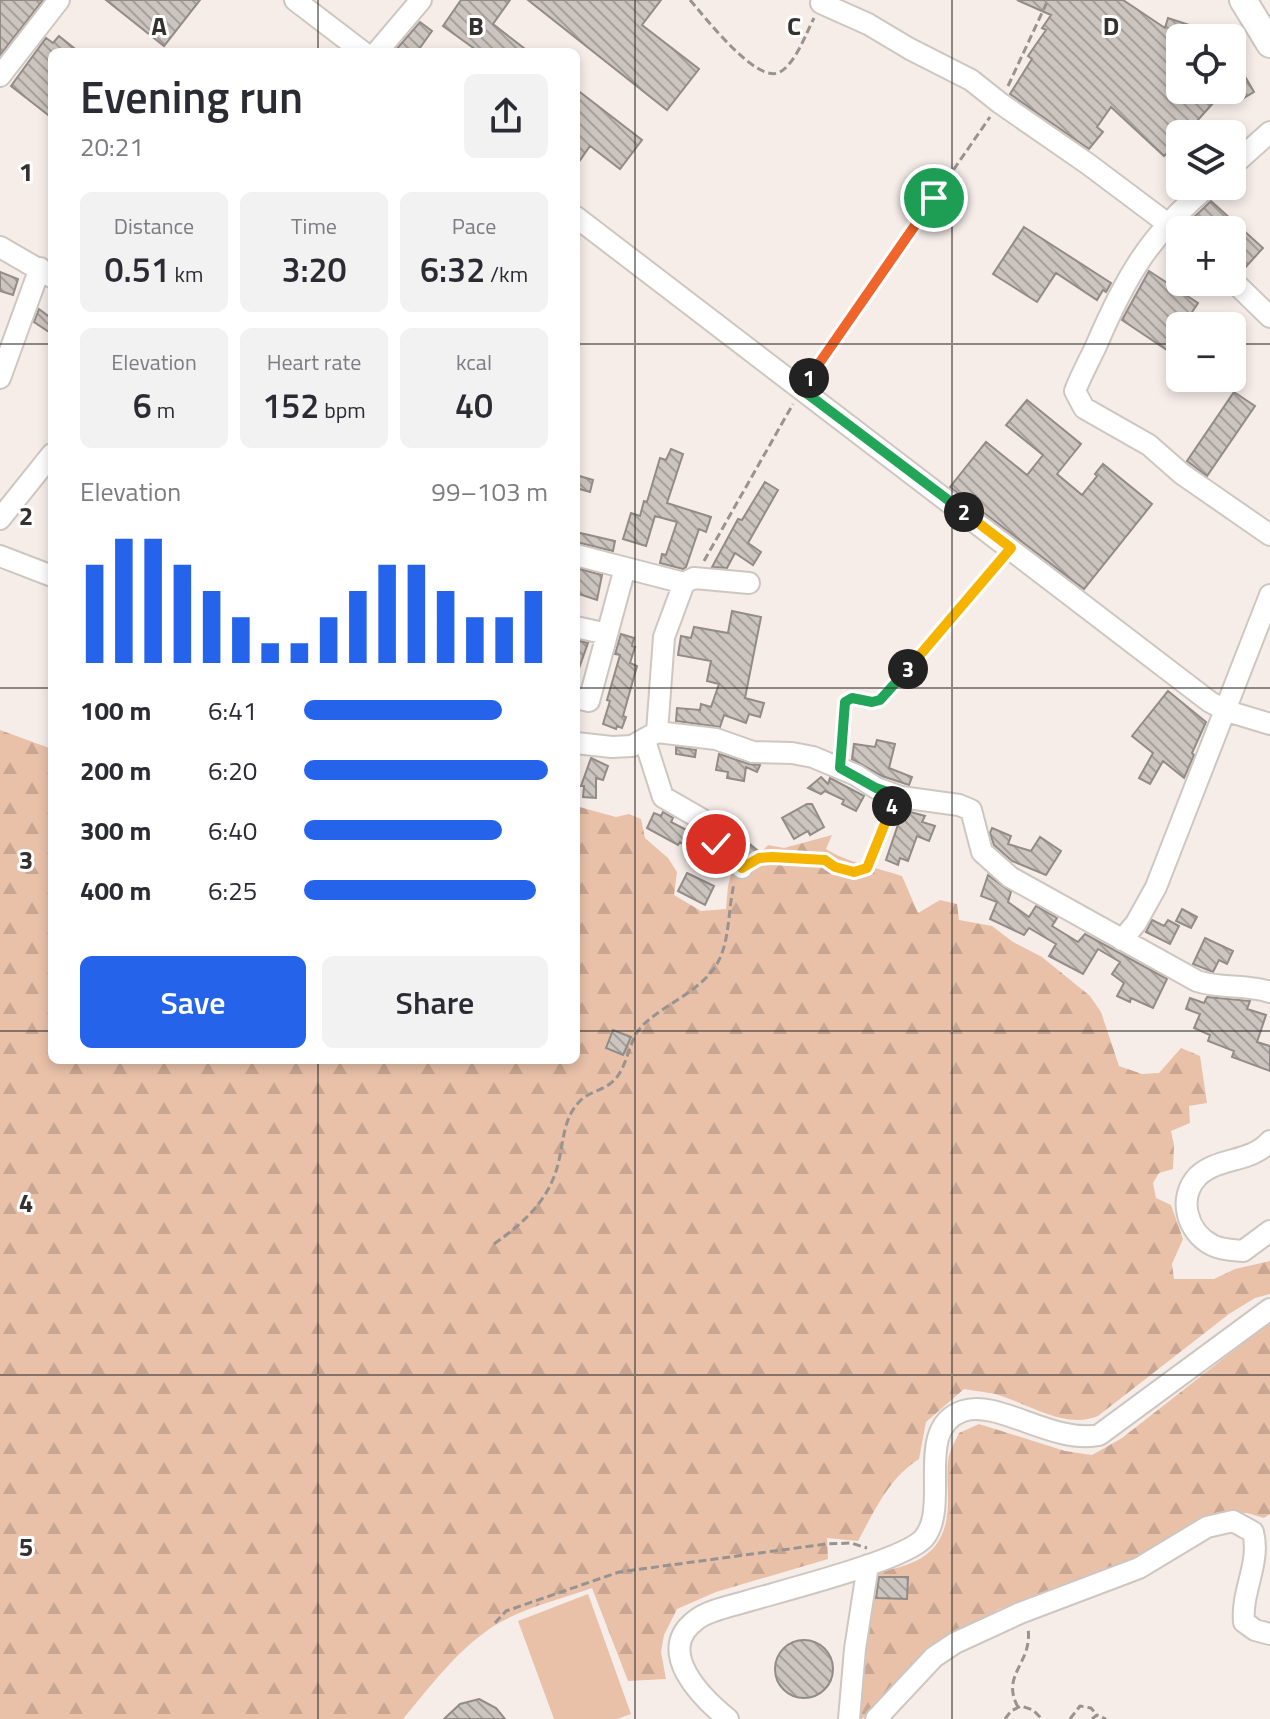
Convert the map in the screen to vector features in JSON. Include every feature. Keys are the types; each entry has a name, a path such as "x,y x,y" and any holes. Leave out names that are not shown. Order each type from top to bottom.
{"main road":[{"path":"1243,0 1270,44"}],"street":[{"path":"0,76 59,0"},
{"path":"295,0 358,48"},
{"path":"380,48 421,0"},
{"path":"821,3 868,24 971,80 1166,222"},
{"path":"1246,153 1270,132"},
{"path":"1184,216 1197,200"},
{"path":"580,222 1210,702 1227,711 1270,724"},
{"path":"1166,237 1121,288 1081,375 1075,391 1077,398 1084,408 1149,445 1182,474 1270,535"},
{"path":"0,247 46,272 1,372"},
{"path":"1246,294 1270,317"},
{"path":"0,519 48,459"},
{"path":"0,556 48,574"},
{"path":"580,556 689,580 749,583"},
{"path":"580,699 589,701 625,568"},
{"path":"689,580 664,637 651,736 663,797 703,820 709,826 716,844 742,868"},
{"path":"1122,940 1136,923 1156,887 1270,595"},
{"path":"580,628 607,634"},
{"path":"580,743 632,746 651,736 716,739 753,752 813,757 896,795 959,805 971,810 982,852 1010,877 1197,981 1212,986 1257,988 1270,992"},
{"path":"1270,1141 1257,1153 1211,1167 1198,1176 1189,1189 1186,1207 1190,1225 1213,1246 1222,1249 1243,1251 1270,1231"},
{"path":"728,1719 703,1696 685,1673 679,1652 681,1639 696,1620 728,1607 876,1562 914,1545 924,1537 932,1521 936,1441 953,1417 963,1411 985,1410 1065,1436 1083,1438 1099,1435 1270,1309"},
{"path":"876,1719 934,1657 955,1643 1027,1610 1139,1568 1207,1527 1233,1521 1253,1532 1256,1543 1243,1611 1244,1622 1255,1630 1270,1634"},
{"path":"849,1719 855,1649 876,1562"}],"path":[{"path":"690,0 739,53 759,71 770,75 782,71 791,60 821,3"},
{"path":"689,580 801,389 1000,103 1048,0"},
{"path":"840,768 845,702 852,698 872,702 880,700 1011,548"},
{"path":"494,1244 541,1202 558,1168 566,1125 580,1101 596,1089 611,1084 627,1060 641,1027 693,989 718,962 735,878 742,868 759,858 772,857 825,860 835,867 854,872 867,868 896,795"},
{"path":"495,1623 506,1611 619,1572 649,1567 842,1543 861,1546 876,1562"},
{"path":"1018,1707 1012,1685 1028,1651 1027,1610"},
{"path":"1070,1719 1080,1706 1091,1708 1106,1719"},
{"path":"1005,1719 1018,1707 1027,1707 1042,1719"},
{"path":"1092,1719 1097,1715"}],"green space":[{"path":"0,730 48,748 48,1064 580,1064 580,807 616,817 629,814 641,819 645,838 668,858 677,872 674,895 701,911 726,909 734,864 750,864 768,845 784,848 832,835 826,849 834,854 902,876 918,913 940,900 957,904 959,920 992,926 1013,942 1042,957 1090,996 1101,1012 1119,1066 1142,1074 1159,1073 1181,1048 1200,1056 1207,1103 1189,1106 1190,1123 1171,1131 1173,1169 1159,1173 1153,1183 1156,1198 1171,1205 1183,1239 1172,1264 1174,1279 1214,1279 1235,1269 1270,1261 1270,1294 1255,1298 1229,1314 1098,1416 1072,1420 1059,1418 995,1394 964,1389 926,1422 919,1459 891,1485 858,1541 827,1538 828,1559 716,1592 677,1609 664,1635 661,1652 666,1679 628,1681 592,1588 525,1611 488,1630 453,1660 403,1719 0,1719"},
{"path":"1270,1322 1270,1514 1264,1518 1247,1513 1218,1512 1187,1526 1155,1551 997,1610 922,1658 862,1719 857,1719 873,1573 917,1560 928,1553 943,1533 947,1518 949,1456 959,1433 979,1424 1065,1451 1092,1455 1122,1438"},
{"path":"588,1594 631,1714 617,1719 554,1719 518,1621"}],"building":[{"path":"0,0 43,0 0,55"},
{"path":"106,0 200,0 164,46"},
{"path":"461,0 510,0 493,24 524,48 473,48 443,26"},
{"path":"528,0 661,0 642,25 699,69 667,110"},
{"path":"1017,0 1123,0 1165,28 1166,25 1166,104 1212,104 1198,120 1166,120 1164,156 1111,107 1097,127 1103,132 1089,149 1010,94 1032,59 1028,56 1046,30 1042,28 1051,15"},
{"path":"1168,18 1186,24 1166,24"},
{"path":"420,22 432,31 420,48 397,48"},
{"path":"59,36 74,48 48,48 48,115 11,86 46,38 53,43"},
{"path":"1246,78 1254,92 1246,97"},
{"path":"580,92 642,140 620,169 590,146 580,160"},
{"path":"1211,201 1228,216 1195,216"},
{"path":"1024,227 1111,283 1106,292 1103,290 1097,300 1056,273 1037,302 993,274"},
{"path":"1246,233 1263,248 1246,267"},
{"path":"1149,271 1166,282 1166,296 1187,296 1198,303 1192,312 1166,312 1166,349 1122,320"},
{"path":"0,272 18,279 13,295 0,291"},
{"path":"39,309 48,316 48,331 34,322"},
{"path":"1234,392 1255,406 1207,476 1187,461"},
{"path":"1027,400 1081,444 1057,474 1082,495 1103,464 1152,504 1084,589 950,487 986,442 1027,475 1043,455 1006,425"},
{"path":"671,449 683,454 667,503 711,517 706,532 699,529 683,569 660,563 662,554 666,555 677,522 655,516 646,546 623,539 631,513 640,516 644,501 647,502 660,458 666,460"},
{"path":"580,476 593,480 590,492 580,489"},
{"path":"765,482 778,490 748,543 761,552 753,565 735,553 727,568 712,567 738,519 742,520"},
{"path":"580,533 615,541 613,551 580,543"},
{"path":"580,569 602,575 597,600 580,594"},
{"path":"732,611 761,617 745,698 764,703 760,717 749,714 746,723 724,715 720,727 676,721 677,708 700,710 701,704 711,707 719,684 707,681 711,661 678,655 681,636 691,638 694,627 728,633"},
{"path":"621,634 634,638 632,646 635,647 630,663 637,666 623,716 626,717 622,728 617,726 616,729 603,724 620,655 615,654"},
{"path":"580,641 588,643 580,665"},
{"path":"1168,691 1206,722 1184,778 1163,761 1150,784 1139,778 1153,753 1132,736"},
{"path":"877,740 895,744 889,768 912,777 909,785 882,776 852,759 854,744 875,747"},
{"path":"676,747 696,750 695,757 676,754"},
{"path":"719,754 760,765 757,772 746,767 744,781 727,778 728,772 716,770"},
{"path":"591,758 608,766 603,780 596,778 596,798 583,797 584,786 581,786"},
{"path":"821,777 828,784 830,778 864,796 856,811 842,804 844,800 825,791 821,794 808,788"},
{"path":"812,804 824,827 794,839 782,818"},
{"path":"903,810 925,816 922,822 935,826 929,841 917,836 908,861 900,858 898,865 886,860"},
{"path":"663,812 673,818 671,822 694,834 698,833 707,853 723,869 720,873 680,842 678,845 647,828 654,813 661,816"},
{"path":"992,828 1011,836 1008,844 1031,851 1040,837 1061,851 1046,875 1012,861 994,845 990,833"},
{"path":"745,840 757,850 751,858 739,848"},
{"path":"687,873 714,886 705,905 678,891"},
{"path":"988,875 1011,892 1008,902 1029,917 1036,906 1057,918 1052,926 1078,942 1085,934 1167,979 1153,1008 1131,998 1130,1002 1117,996 1124,983 1112,974 1120,962 1098,949 1083,974 1049,956 1056,944 1029,928 1024,935 990,919 997,902 981,896"},
{"path":"1182,909 1197,917 1191,928 1176,921"},
{"path":"1152,920 1164,926 1168,920 1179,926 1170,944 1146,932"},
{"path":"1205,938 1233,951 1227,964 1219,960 1213,972 1193,964"},
{"path":"1207,997 1250,1001 1247,1009 1266,1015 1257,1042 1270,1046 1270,1071 1232,1057 1234,1051 1208,1041 1210,1035 1194,1028 1200,1014 1186,1009 1190,998 1204,1003"},
{"path":"613,1030 631,1037 623,1055 606,1048"},
{"path":"879,1577 908,1577 907,1599 876,1598"},
{"path":"804,1640 815,1642 824,1649 831,1658 831,1680 824,1689 815,1696 804,1698 793,1696 784,1689 777,1680 775,1669 777,1658 784,1649 793,1642"},
{"path":"479,1699 496,1708 505,1719 444,1719 460,1704"}],"route":[{"path":"716,844 742,868 759,858 772,857 825,860 835,867 854,872 867,868 896,795 840,768 845,702 852,698 872,702 880,700 1011,548 801,389 934,198"}]}
